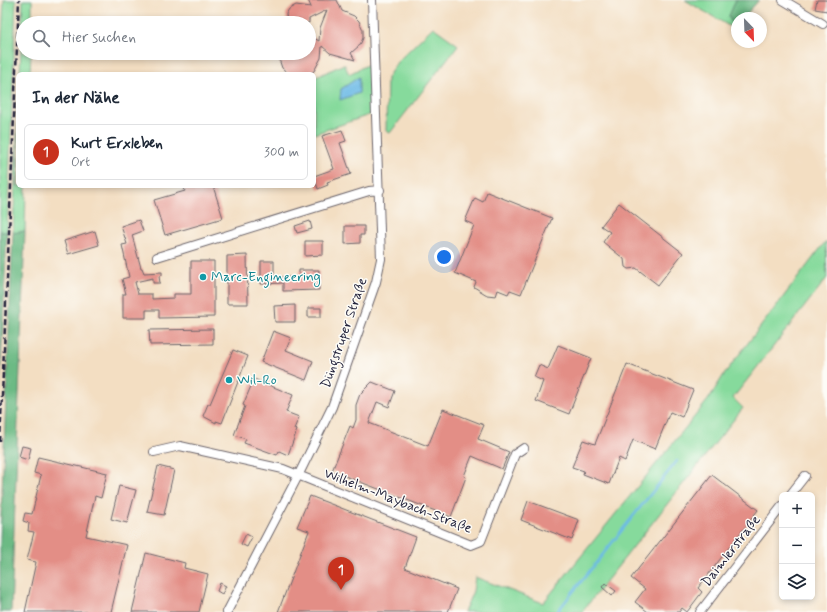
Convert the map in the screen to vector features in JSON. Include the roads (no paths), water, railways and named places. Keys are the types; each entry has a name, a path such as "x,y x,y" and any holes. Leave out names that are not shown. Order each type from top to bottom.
{"street":[{"name":"Düngstruper Straße","path":"227,612 332,407 376,282 380,259 380,190 372,0"},
{"path":"783,0 823,24"},
{"path":"157,257 369,190 380,190"},
{"path":"154,452 180,446 283,469 298,476"},
{"name":"Wilhelm-Maybach-Straße","path":"298,476 471,545 481,540 515,454 524,448"},
{"path":"792,492 805,476"},
{"name":"Daimlerstraße","path":"700,612 779,510"}],"water":[{"path":"359,77 359,93 340,100 341,89"}],"waterway":[{"path":"557,612 677,461"}],"railway":[{"path":"18,16 19,0"},
{"path":"0,442 16,60"}],"place":[{"name":"Marc-Engineering","path":"203,277"},
{"name":"Wil-Ro","path":"229,380"},
{"name":"Kurt Erxleben","path":"341,590"}]}
